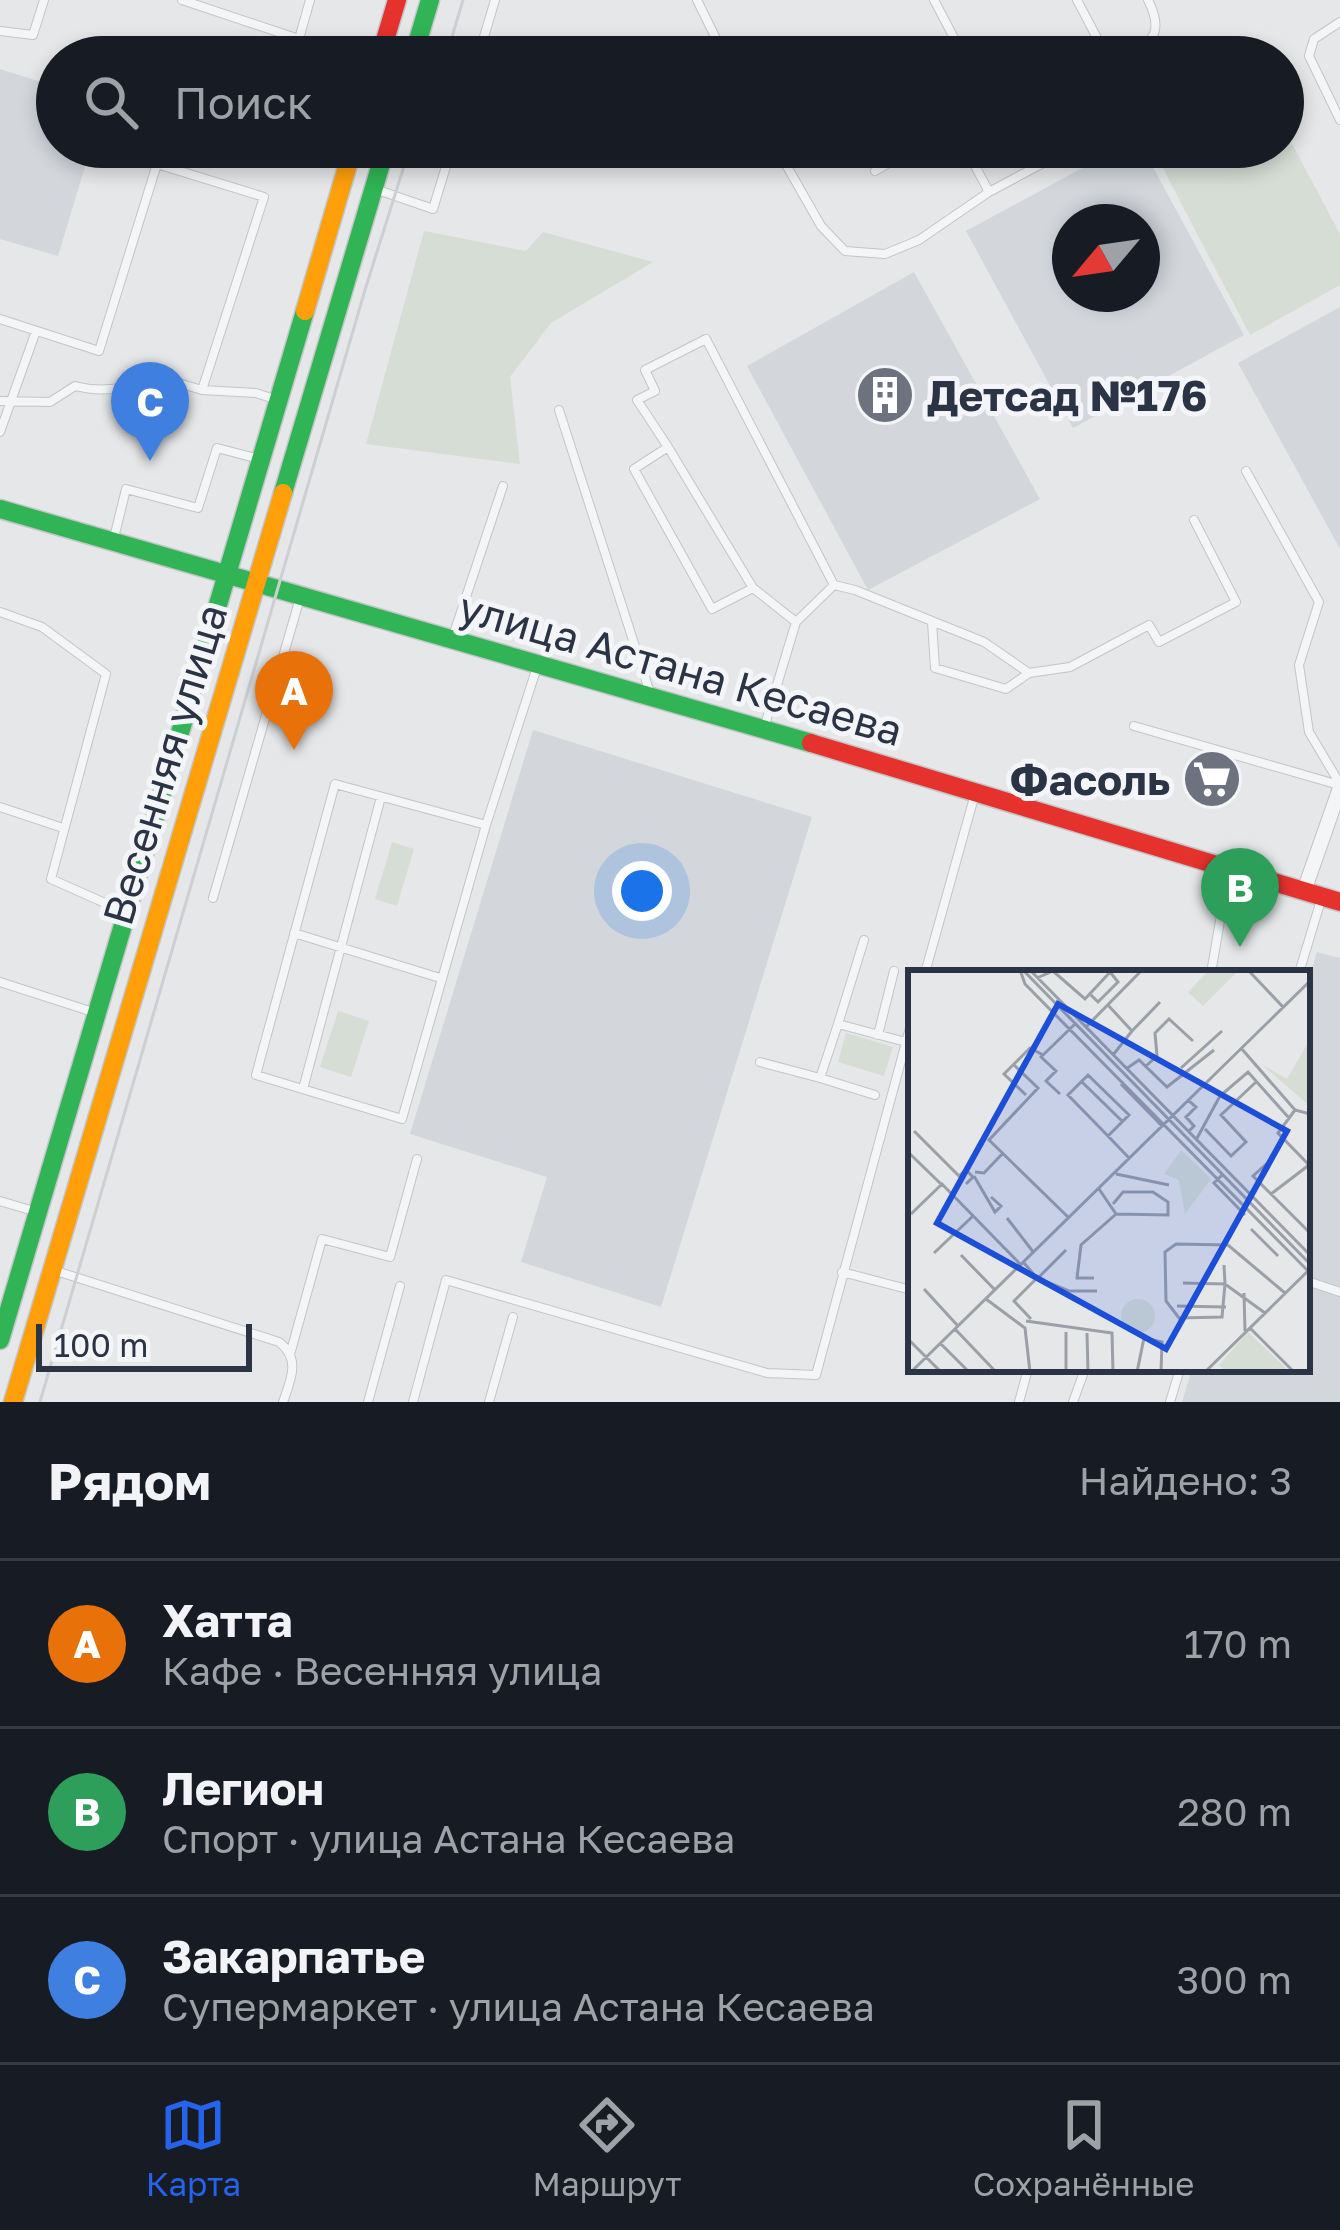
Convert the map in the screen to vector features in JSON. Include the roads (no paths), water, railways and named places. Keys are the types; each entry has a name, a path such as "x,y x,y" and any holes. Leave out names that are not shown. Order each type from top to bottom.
{"street":[{"path":"386,36 397,0"},
{"path":"419,36 430,0"},
{"name":"Весенняя улица","path":"0,1340 347,168"},
{"name":"Весенняя улица","path":"13,1402 380,168"},
{"name":"улица Астана Кесаева","path":"0,509 650,695 1322,897"},
{"path":"1322,897 1340,786"}],"lane":[{"path":"0,31 33,35 44,0"},
{"path":"182,0 289,36"},
{"path":"299,36 310,0"},
{"path":"484,36 495,0"},
{"path":"698,0 715,36"},
{"path":"934,0 953,36"},
{"path":"1076,0 1097,36"},
{"path":"1148,0 1157,18 1153,36"},
{"path":"1340,22 1314,39 1309,56 1340,120"},
{"path":"0,320 99,351 156,168"},
{"path":"170,168 264,197 202,390"},
{"path":"373,189 434,209 446,168"},
{"path":"788,168 821,226 845,251 885,254 919,240 1034,168"},
{"path":"875,171 880,168"},
{"path":"976,168 989,192"},
{"path":"0,432 4,403 36,331"},
{"path":"796,622 753,588 637,400 655,391 644,370 706,339 834,585 984,642 1029,673"},
{"path":"4,403 50,402 74,386 94,391 133,386 151,375 202,390 256,393 278,400"},
{"path":"559,410 650,695"},
{"path":"668,447 634,469 712,609 753,588"},
{"path":"113,542 126,489 198,508 217,448 261,459"},
{"path":"1246,471 1319,602 1299,665 1309,732 1340,786"},
{"path":"452,637 503,486"},
{"path":"932,622 935,668 1006,689 1029,673 1070,667 1149,626 1160,642 1236,602 1194,520"},
{"path":"764,729 796,622 834,585"},
{"path":"213,898 301,596"},
{"path":"0,612 42,627 106,674 51,879 127,913"},
{"path":"486,825 335,784 256,1075 402,1119 440,978 539,663"},
{"path":"1134,726 1340,786"},
{"path":"927,970 976,793"},
{"path":"303,1090 381,796"},
{"path":"0,807 63,828"},
{"path":"1212,970 1229,869"},
{"path":"1300,970 1322,897"},
{"path":"294,933 440,978"},
{"path":"820,1078 864,940"},
{"path":"878,1035 894,970"},
{"path":"0,982 97,1013"},
{"path":"838,1024 906,1042"},
{"path":"413,1402 446,1280 767,1373 816,1375 908,1035"},
{"path":"760,1062 875,1095"},
{"path":"283,1402 294,1364 291,1351 322,1239 390,1257 417,1159"},
{"path":"0,1202 38,1212"},
{"path":"52,1270 279,1342 291,1351"},
{"path":"842,1272 908,1289"},
{"path":"1310,1282 1340,1292"},
{"path":"368,1402 400,1286"},
{"path":"489,1402 513,1317"},
{"path":"1019,1402 1027,1372"},
{"path":"1073,1402 1084,1372"},
{"path":"1170,1402 1179,1372"}],"tram line":[{"path":"452,36 463,0"},
{"path":"40,1402 403,168"}],"place":[{"name":"Детсад №176","path":"885,395"},
{"name":"Закарпатье","path":"150,461"},
{"name":"Хатта","path":"294,750"},
{"name":"Фасоль","path":"1212,779"},
{"name":"Легион","path":"1240,947"}]}
